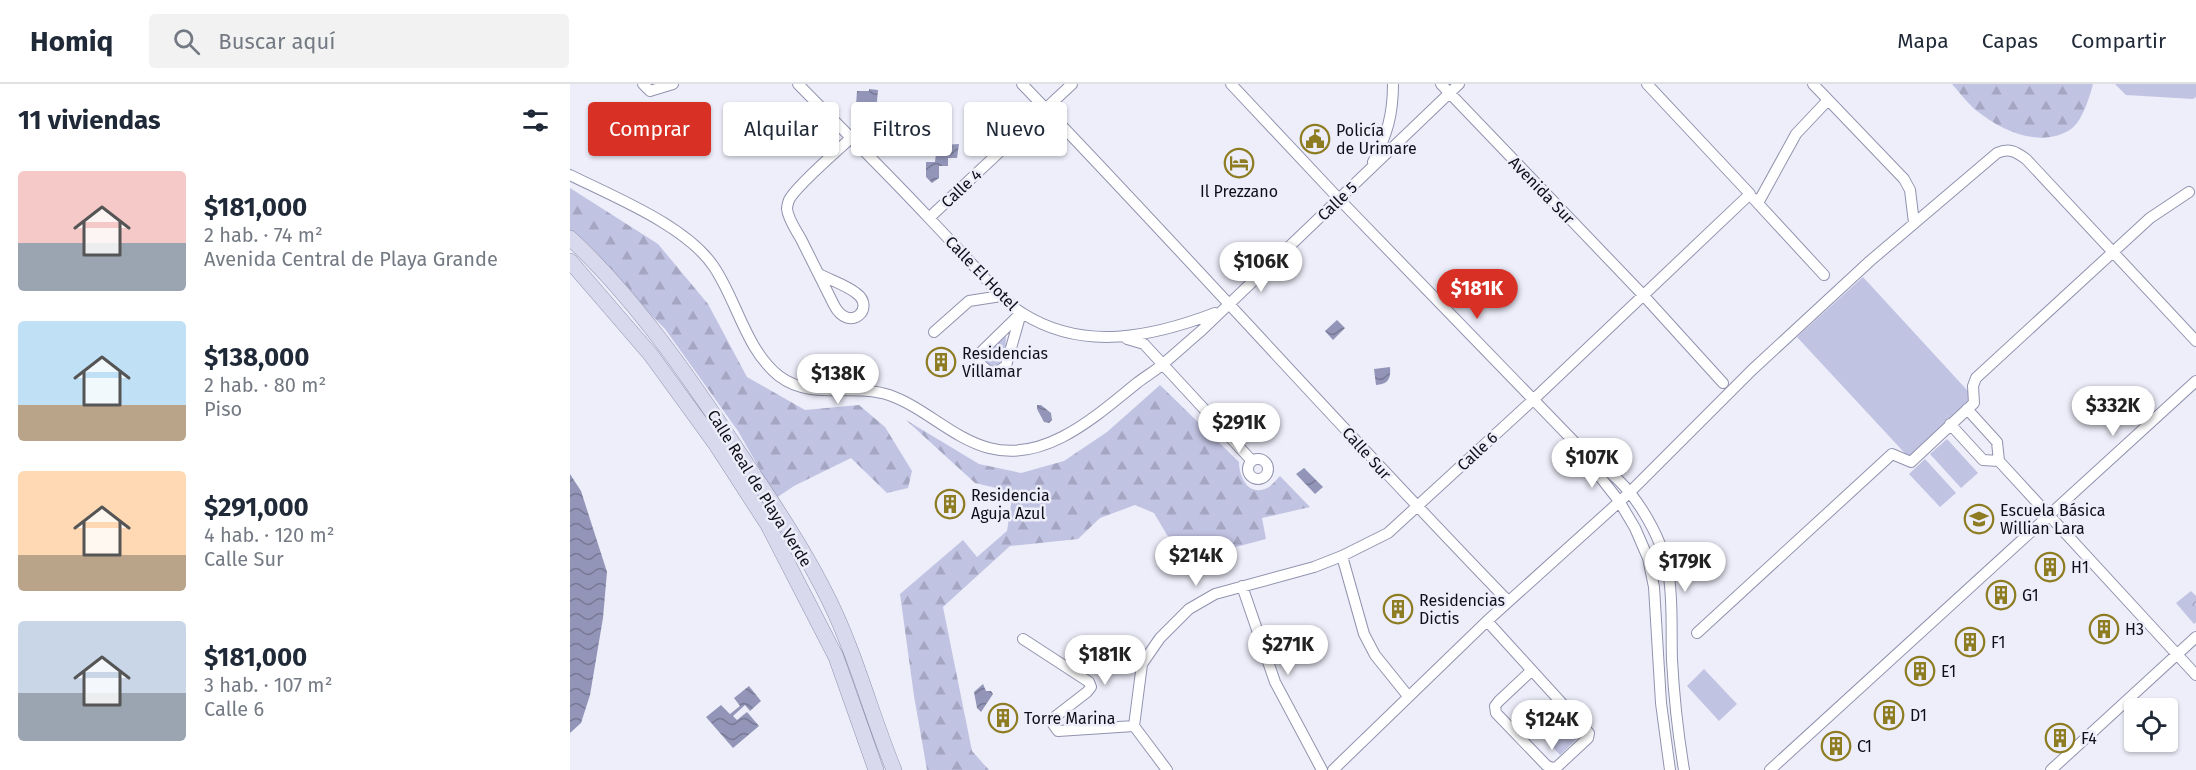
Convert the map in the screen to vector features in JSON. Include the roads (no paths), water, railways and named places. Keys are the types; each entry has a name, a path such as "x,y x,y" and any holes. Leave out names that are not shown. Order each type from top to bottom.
{"street":[{"path":"644,84 650,91 673,84"},
{"name":"Calle El Hotel","path":"798,84 851,138"},
{"name":"Calle Sur","path":"1022,84 1040,102"},
{"name":"Calle 4","path":"1052,102 1072,84"},
{"path":"1231,84 1593,462 1597,473 1619,501 1635,528 1648,558 1654,587 1661,703 1670,770"},
{"path":"1369,171 1386,138 1393,99 1393,84"},
{"name":"Avenida Sur","path":"1441,84 1724,383"},
{"name":"Calle 5","path":"570,175 652,217 701,250 727,286 750,337 767,363 791,384 819,391 859,389 891,396 966,439 988,448 1013,451 1042,446 1070,433 1162,365 1459,84"},
{"path":"1647,84 1824,275"},
{"path":"1813,84 1904,178 1910,190 1914,223"},
{"name":"Calle 6","path":"1134,726 1142,664 1160,638 1189,609 1215,594 1314,567 1342,556 1388,532 1754,198 1796,134 1828,100"},
{"name":"Calle Sur","path":"1067,130 1230,303 1416,507 1508,601"},
{"path":"819,274 855,292 864,303 861,313 851,319 844,318 838,313 789,216 788,206 794,194 851,138"},
{"path":"1333,770 1508,601 1629,493 1729,392 1914,223 1997,153 2007,149 2016,151 2026,159 2196,341"},
{"name":"Calle El Hotel","path":"869,156 1001,296 1021,313 1061,330 1094,338 1122,337 1166,330 1221,311"},
{"name":"Calle 4","path":"929,218 995,156"},
{"path":"1697,633 1892,454 1911,462 1974,403 1973,386 1976,378 2150,218 2189,192"},
{"name":"Calle Real de Playa Verde","path":"570,238 610,280 693,383 836,657 876,770"},
{"name":"Calle Real de Playa Verde","path":"570,261 639,340 679,393 722,439 783,518 828,598 848,642 894,770"},
{"path":"598,291 610,280"},
{"path":"934,332 969,301 1001,296"},
{"path":"1021,313 1006,366 997,372 987,371 979,361 981,350 1021,313"},
{"path":"639,340 651,330"},
{"path":"1122,337 1144,344 1252,461"},
{"path":"1770,770 2196,381"},
{"path":"679,393 693,383"},
{"path":"1967,409 1997,442 1999,461 2196,675"},
{"path":"1950,424 1983,460 1999,461"},
{"path":"1593,462 1607,468 1629,493 1650,524 1665,559 1669,575 1675,695 1684,770"},
{"path":"1608,487 1617,479"},
{"path":"768,525 783,518"},
{"path":"1342,556 1364,634 1375,655 1408,696"},
{"path":"1242,586 1275,682 1322,770"},
{"path":"1487,621 1589,733 1588,738 1557,767 1551,768 1546,765 1496,713 1495,706 1499,701 1531,671"},
{"path":"2051,770 2196,637"},
{"path":"1023,639 1089,682 1091,687 1056,716 1053,724 1058,731 1134,726 1167,770"}],"water":[{"path":"869,89 878,90 877,102 856,102 857,91 869,91"},
{"path":"952,144 959,144 957,158 948,158 948,166 939,166 939,178 932,183 926,177 926,162 935,162 936,156 952,156"},
{"path":"1337,320 1345,328 1333,340 1325,331"},
{"path":"1390,367 1388,380 1376,385 1374,369"},
{"path":"1037,405 1041,405 1051,413 1052,420 1049,423 1044,422"},
{"path":"1304,468 1323,487 1315,494 1296,474"},
{"path":"570,474 581,491 607,572 603,618 590,695 581,723 570,733"},
{"path":"983,684 986,691 991,691 993,694 981,712 977,708 974,692"},
{"path":"749,686 761,701 750,711 745,705 733,716 737,720 747,712 759,726 733,748 706,717 721,705 730,714 740,706 734,698"}],"place":[{"name":"Policía de Urimare","path":"1315,139"},
{"name":"Il Prezzano","path":"1239,163"},
{"name":"Residencias Villamar","path":"941,362"},
{"name":"Residencia Aguja Azul","path":"950,504"},
{"name":"Escuela Básica Willian Lara","path":"1979,519"},
{"name":"H1","path":"2050,567"},
{"name":"G1","path":"2001,595"},
{"name":"Residencias Dictis","path":"1398,609"},
{"name":"H3","path":"2104,629"},
{"name":"F1","path":"1970,642"},
{"name":"E1","path":"1920,671"},
{"name":"D1","path":"1889,715"},
{"name":"Torre Marina","path":"1003,718"},
{"name":"F4","path":"2060,738"},
{"name":"C1","path":"1836,746"}]}
